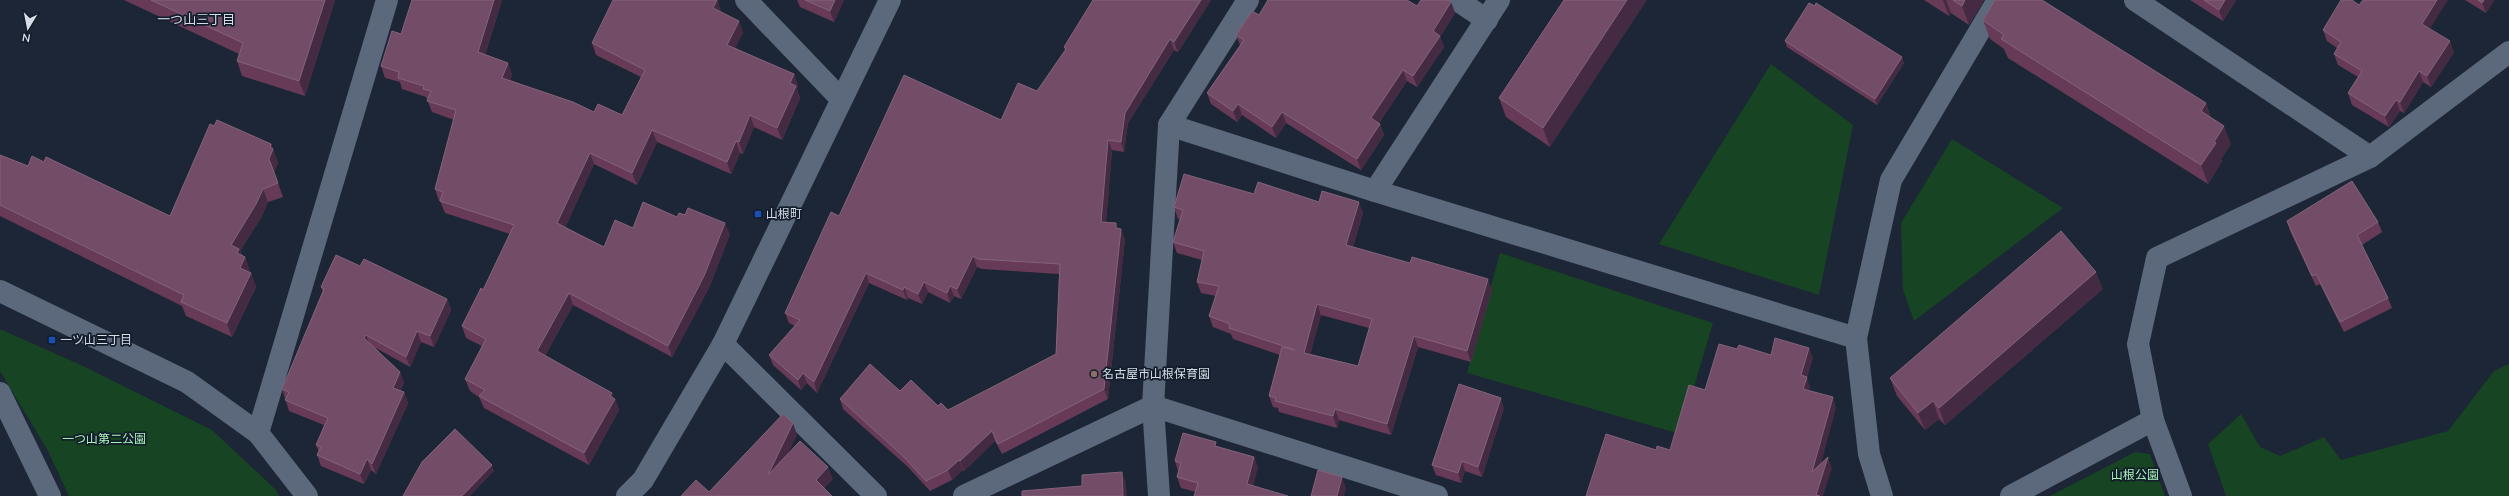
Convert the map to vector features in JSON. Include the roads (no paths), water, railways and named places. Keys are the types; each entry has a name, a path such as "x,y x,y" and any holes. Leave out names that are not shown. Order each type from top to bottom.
{"street":[{"path":"258,433 387,0"},
{"path":"746,0 841,99"},
{"path":"627,496 643,480 723,344 890,0"},
{"path":"1159,496 1153,406 1168,125 1248,0"},
{"path":"1457,0 1487,20"},
{"path":"1375,191 1499,0"},
{"path":"1882,496 1869,454 1856,338 1891,180 1998,0"},
{"path":"2135,0 2370,157"},
{"path":"2181,496 2153,420 2138,344 2157,258 2370,157 2509,52"},
{"path":"1168,125 1375,191 1856,338"},
{"path":"0,291 187,382 258,433 307,496"},
{"path":"723,344 876,496"},
{"path":"0,393 50,496"},
{"path":"964,496 1153,406 1437,496"},
{"path":"2010,496 2153,420"}],"place":[{"name":"山根町","path":"758,214"},
{"name":"一ツ山三丁目","path":"52,340"},
{"name":"名古屋市山根保育園","path":"1094,374"}],"district":[{"name":"一つ山三丁目","path":"196,19"}],"park label":[{"name":"一つ山第二公園","path":"104,439"},
{"name":"山根公園","path":"2135,475"}]}
